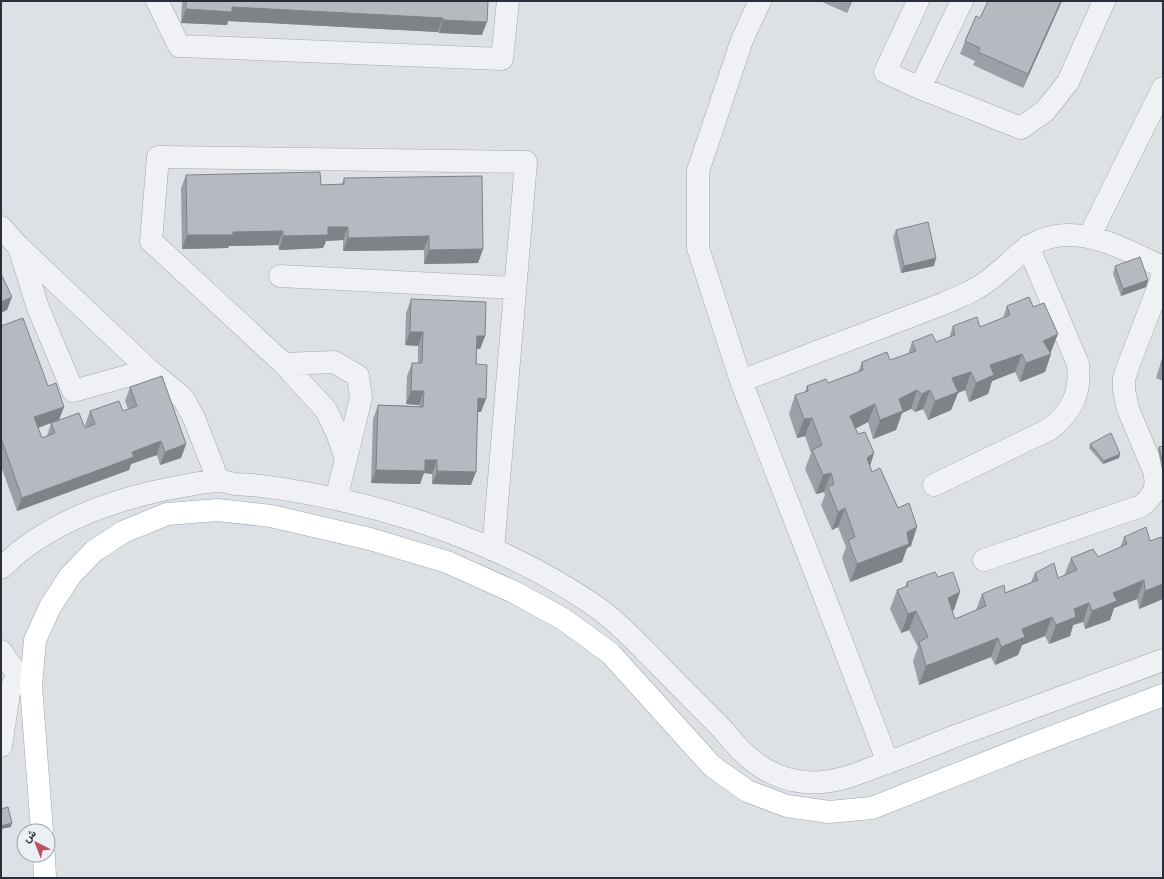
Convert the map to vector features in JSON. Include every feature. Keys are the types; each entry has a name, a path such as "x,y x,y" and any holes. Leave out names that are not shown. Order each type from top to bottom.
{"main road":[{"path":"40,823 11,667 35,640 50,607 70,576 94,551 123,532 167,514 218,510 271,516 370,539 447,562 514,592 563,619 610,653 712,766 747,791 787,806 829,812 872,808 1023,748 1163,695"},
{"path":"44,863 45,878"}],"street":[{"path":"157,1 179,46 502,59 508,1"},
{"path":"760,1 742,40 698,171 698,248 741,381 888,762"},
{"path":"918,1 885,72 920,88 1021,128 1045,111 1068,82 1104,1"},
{"path":"920,88 962,1"},
{"path":"1089,237 1163,88"},
{"path":"346,459 338,433 326,410 284,364 151,241 158,157 526,162 493,550"},
{"path":"1,227 18,246 150,370 183,398 194,418 218,480"},
{"path":"741,381 945,303 976,289 1006,266 1016,255 1028,246 1041,240 1073,234 1089,237 1105,242 1163,267"},
{"path":"18,246 38,308 73,391 150,370"},
{"path":"934,485 1050,429 1067,412 1073,402 1079,377 1078,364 1028,246"},
{"path":"984,560 1141,506 1148,501 1152,495 1155,488 1156,479 1128,410 1124,390 1124,379 1163,275"},
{"path":"280,276 515,288"},
{"path":"284,364 334,362 358,376 361,398 336,499"},
{"path":"1,568 24,548 49,532 104,506 140,495 218,480 237,484 272,487 374,508 423,523 493,550 550,578 599,609 624,629 751,760 786,778 804,782 823,782 841,779 1163,660"},
{"path":"1,746 9,693 11,667"}],"building":[{"path":"186,1 488,1 487,22 443,20 443,18 232,7 232,12 186,9"},
{"path":"988,1 1061,1 1028,74 978,52 980,48 965,41 976,16 980,18"},
{"path":"320,172 321,185 344,184 344,178 482,176 483,249 429,250 429,236 348,238 348,227 328,227 328,235 283,236 283,231 233,232 233,235 187,235 186,175"},
{"path":"928,222 936,258 904,266 896,230"},
{"path":"1140,257 1148,280 1123,289 1115,266"},
{"path":"1,274 12,297 1,302"},
{"path":"1029,297 1033,307 1044,303 1058,334 1043,341 1051,354 1026,363 1022,354 990,365 994,375 976,383 971,372 952,378 958,392 935,401 930,390 922,394 917,390 899,399 903,411 880,420 875,404 850,416 858,434 865,432 874,453 867,458 872,472 880,468 898,508 909,503 917,527 907,532 909,544 857,564 848,540 855,537 845,508 838,512 828,487 834,484 831,473 823,475 812,450 822,445 812,418 804,419 795,395 808,391 807,386 826,379 828,383 863,370 862,362 887,352 890,360 916,351 912,342 932,334 936,342 955,335 953,326 977,317 980,327 1010,315 1007,306"},
{"path":"411,299 486,302 485,336 477,336 476,364 487,365 486,399 478,398 476,472 437,471 437,460 425,460 425,471 376,470 378,405 423,407 424,391 411,391 412,363 422,363 423,332 410,332"},
{"path":"23,318 48,386 56,383 64,407 34,417 42,438 55,433 51,423 79,413 85,428 95,424 90,411 119,401 123,411 137,406 130,387 162,376 186,444 165,452 161,441 132,452 134,457 22,498 1,438 1,326"},
{"path":"1111,433 1120,454 1104,461 1090,444"},
{"path":"1163,446 1163,464 1159,447"},
{"path":"1146,527 1150,541 1161,537 1163,541 1163,584 1145,591 1144,580 1113,593 1117,601 1092,611 1089,603 1074,609 1076,617 1056,625 1052,617 1022,629 1025,637 1001,647 998,638 926,666 919,642 928,637 916,611 908,614 897,590 908,586 907,582 935,572 938,577 953,572 960,592 948,598 955,619 986,606 982,594 1004,585 1005,593 1038,580 1035,573 1054,563 1058,578 1077,570 1071,558 1093,549 1098,557 1127,544 1124,537"},
{"path":"8,807 12,823 1,826 1,809"}]}
